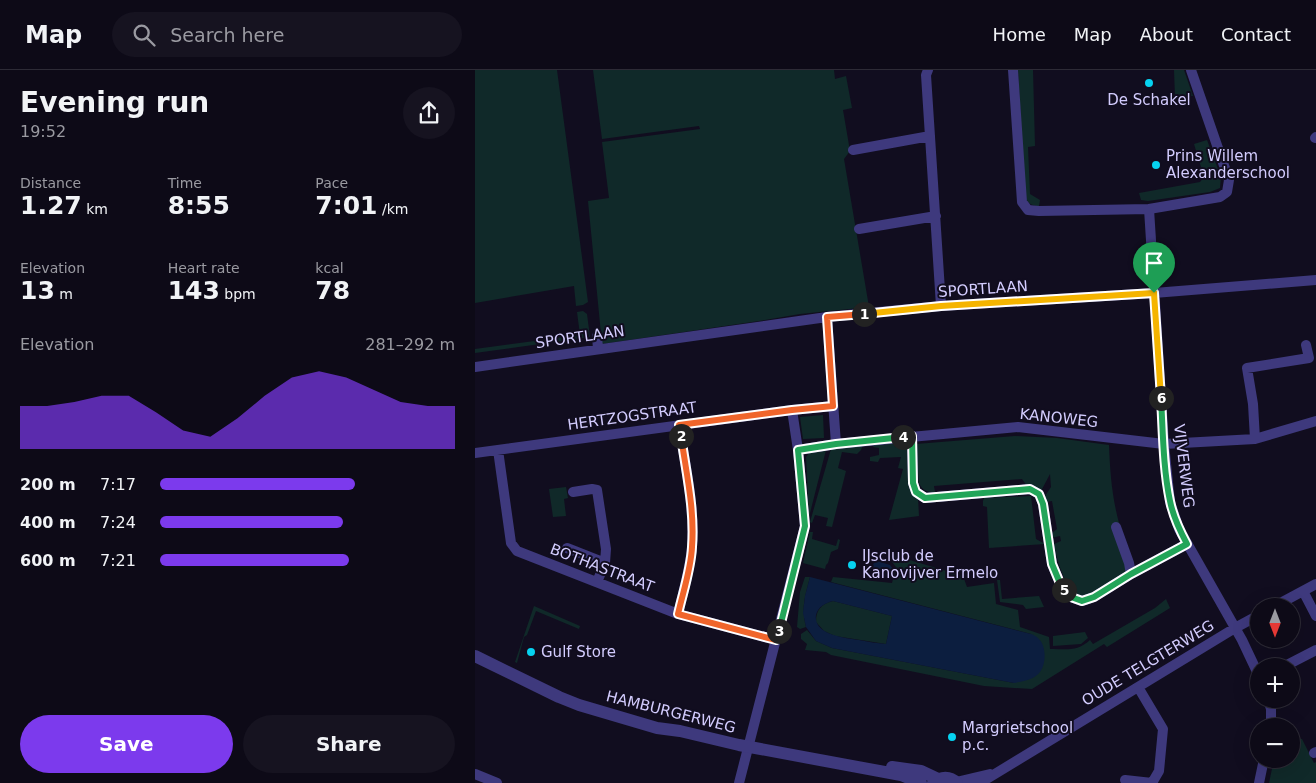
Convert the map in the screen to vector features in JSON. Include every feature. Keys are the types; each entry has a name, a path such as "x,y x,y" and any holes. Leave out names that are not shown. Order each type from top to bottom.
{"street":[{"path":"928,70 926,75 941,306"},
{"path":"1013,70 1022,202 1028,210 1039,211 1149,209 1220,198 1227,192 1229,180 1191,70"},
{"path":"853,150 930,136"},
{"name":"VIJVERWEG","path":"1149,209 1164,444 1170,502 1179,529 1250,658"},
{"path":"859,229 935,216"},
{"name":"SPORTLAAN","path":"475,367 827,317 941,306 1154,293 1316,280"},
{"path":"827,317 836,444"},
{"path":"597,336 598,349"},
{"path":"1255,438 1253,404 1247,368 1309,358 1306,345"},
{"name":"HERTZOGSTRAAT","path":"475,453 833,406"},
{"path":"739,783 805,526 798,450 792,410"},
{"name":"KANOWEG","path":"798,450 912,436 1018,427 1164,444 1255,438 1316,421"},
{"path":"678,614 692,547 692,520 679,425"},
{"path":"912,436 913,483 916,492 925,498 1030,489 1039,494 1043,504 1052,564 1062,588 1071,597 1082,601 1094,597 1131,574 1187,544"},
{"name":"BOTHASTRAAT","path":"497,450 511,543 517,551 678,614 776,640"},
{"path":"573,492 597,490 606,549 605,563 597,582"},
{"path":"1116,527 1131,574"},
{"path":"567,548 605,563"},
{"path":"1290,598 1316,584"},
{"path":"1303,591 1316,616"},
{"name":"OUDE TELGTERWEG","path":"980,783 1250,620"},
{"path":"1300,658 1316,650"},
{"name":"HAMBURGERWEG","path":"475,656 579,705 657,728 680,731 748,747 869,768 901,775 921,783"},
{"path":"1125,780 1151,783 1159,771 1163,729 1138,687"},
{"name":"HAMBURGERWEG","path":"869,768 914,769 926,772 936,781 946,777 957,783"},
{"path":"1259,783 1262,768"},
{"name":"OUDE TELGTERWEG","path":"957,783 1002,770"},
{"path":"475,774 497,783"}],"green space":[{"path":"475,70 557,70 588,302 583,305 576,306 574,286 475,303"},
{"path":"593,70 834,70 835,79 846,76 852,108 843,110 850,151 844,159 869,307 800,314 602,344 588,201 609,198 602,142 700,129 699,126 602,139"},
{"path":"1018,70 1033,70 1035,146 1028,147 1030,194 1040,200 1039,206 1034,206 1025,198"},
{"path":"1174,70 1184,70 1193,96 1175,97"},
{"path":"1207,140 1221,177 1220,188 1210,192 1148,201 1141,200 1139,193 1200,182 1204,177 1194,144"},
{"path":"583,311 587,314 590,337 475,353 475,349 580,335 577,312"},
{"path":"823,415 824,438 803,439 800,417"},
{"path":"1015,436 1057,438 1109,445 1112,484 1119,523 1113,525 1128,573 1091,595 1083,596 1076,593 1070,587 1061,569 1054,544 1061,541 1060,536 1051,538 1051,534 1057,529 1052,501 1046,502 1045,496 1051,487 1050,474 1041,491 1027,486 1022,479 934,486 935,492 925,491 919,483 916,444"},
{"path":"907,443 909,481 918,498 919,516 889,520 903,469 898,468 901,457 880,458 878,462 870,461 870,457 879,455 879,448 873,447 874,445"},
{"path":"863,445 857,454 842,452 838,468 846,471 832,527 826,526 828,518 815,515 812,523 810,522 831,449"},
{"path":"826,450 809,517 806,457 810,452"},
{"path":"566,487 568,498 564,499 566,516 553,517 549,489"},
{"path":"1031,496 1036,539 1045,544 989,548 987,507 983,506 984,498"},
{"path":"810,532 813,532 812,539 836,546 838,539 840,540 838,549 831,552 825,569 803,563"},
{"path":"893,555 963,576 967,587 994,583 996,604 1018,610 1020,627 1049,637 1050,649 1076,648 1090,640 1093,644 1155,608 1166,599 1170,608 1107,647 1104,644 1032,689 984,686 831,655 826,652 805,650 807,644 801,639 801,634 807,630 816,641 832,648 1014,683 1031,634 831,582 833,577 892,583 896,567 892,562"},
{"path":"805,577 810,577 804,608 806,627 800,629 797,627 800,592"},
{"path":"997,580 1000,580 1002,599 1039,596 1044,607 1026,609 1023,605 1000,602"},
{"path":"833,601 892,616 886,644 835,636 824,631 816,622 817,614 822,606"},
{"path":"534,606 580,626 579,629 536,611 527,635 524,637 517,663 515,662"},
{"path":"1085,632 1088,638 1081,644 1053,646 1053,636"},
{"path":"1300,739 1302,739 1314,763 1316,762 1316,783 1269,783 1272,768 1300,768"}],"water":[{"path":"877,561 890,565 893,569 892,575 883,577 877,576 872,572 870,570"},
{"path":"810,577 1031,634 1041,641 1043,646 1045,655 1042,669 1035,677 1014,683 832,648 816,641 806,627 803,613","holes":["833,601 892,616 886,644 832,634 825,631 816,622 818,610"]}],"place":[{"name":"De Schakel","path":"1149,83"},
{"name":"Prins Willem Alexanderschool","path":"1156,165"},
{"name":"IJsclub de Kanovijver Ermelo","path":"852,565"},
{"name":"Gulf Store","path":"531,652"},
{"name":"Margrietschool p.c.","path":"952,737"}],"route":[{"path":"1154,293 1166,474 1170,502 1179,529 1187,544 1131,574 1094,597 1082,601 1071,597 1062,588 1052,564 1046,520 1039,494 1030,489 925,498 916,492 913,483 912,436 836,444 798,450 805,526 776,640 678,614 692,547 692,514 679,425 833,406 827,317 941,306 1154,293"}]}
